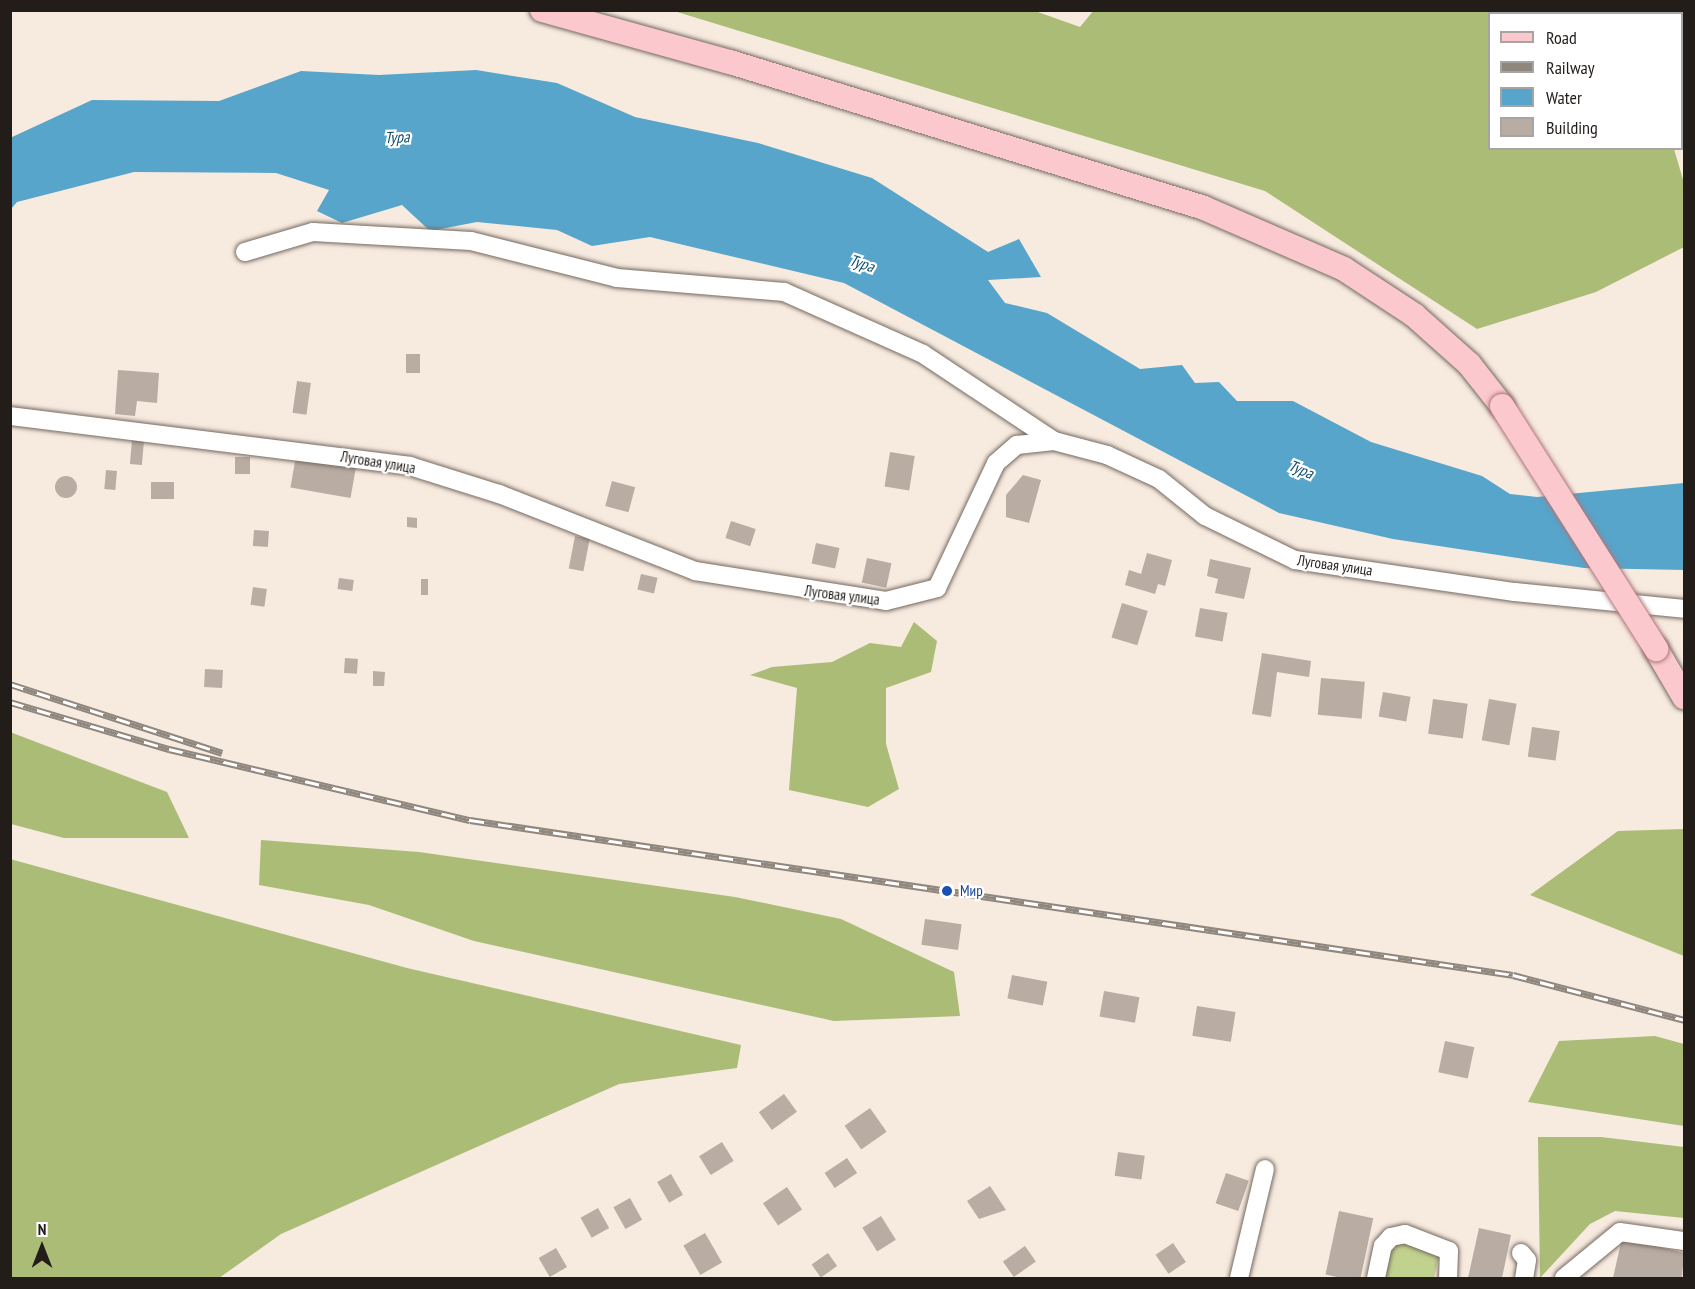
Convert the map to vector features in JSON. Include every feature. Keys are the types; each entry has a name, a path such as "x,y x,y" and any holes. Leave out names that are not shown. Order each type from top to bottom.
{"main road":[{"path":"542,10 730,62 1204,208 1353,274 1422,322 1469,364 1502,406 1684,697"}],"street":[{"path":"246,252 314,232 471,241 618,278 784,292 923,354 1054,441"},
{"name":"Луговая улица","path":"10,416 410,466 499,494 696,572 886,601 937,588 996,463 1017,445 1054,441 1107,455 1159,479 1205,516 1295,560 1515,592 1684,609"},
{"path":"1239,1278 1265,1169"},
{"path":"1564,1278 1620,1232 1684,1241"},
{"path":"1376,1278 1383,1246 1391,1237 1405,1234 1449,1251 1448,1278"},
{"path":"1521,1253 1527,1260 1524,1278"}],"green space":[{"path":"1094,10 1634,11 1488,12 1488,150 1674,150 1684,183 1684,247 1596,292 1477,329 1265,191 674,11 1035,11 1080,27"},
{"path":"914,622 937,641 931,672 886,688 886,744 899,789 868,807 789,790 797,688 750,675 772,667 832,662 870,643 901,647"},
{"path":"10,732 167,792 189,838 64,838 11,824"},
{"path":"1684,829 1684,956 1530,895 1618,831"},
{"path":"261,840 419,852 735,897 841,919 954,972 960,1016 834,1021 474,941 369,905 259,885"},
{"path":"10,859 407,968 741,1045 737,1068 619,1084 281,1234 219,1278 11,1278"},
{"path":"1655,1036 1684,1044 1684,1126 1528,1102 1559,1041"},
{"path":"1538,1137 1601,1137 1684,1147 1684,1218 1615,1211 1590,1224 1540,1278"},
{"path":"1392,1233 1442,1241 1434,1278 1381,1278"}],"water":[{"name":"Тура","path":"476,70 557,83 635,117 758,143 872,178 988,252 1019,239 1041,277 988,280 1005,303 1047,313 1140,369 1182,365 1195,383 1219,382 1237,401 1293,401 1371,442 1482,476 1510,494 1537,497 1684,483 1684,570 1584,568 1393,539 1279,513 844,283 650,237 592,246 557,230 477,222 430,231 402,205 342,223 317,211 329,190 276,173 134,172 17,202 11,209 10,138 92,100 219,101 301,71 379,75"}],"building":[{"path":"406,354 420,354 420,373 406,373"},
{"path":"118,370 159,373 157,403 137,401 135,416 115,414"},
{"path":"297,381 311,383 306,415 293,413"},
{"path":"132,440 144,441 142,465 130,464"},
{"path":"890,452 915,456 909,490 885,487"},
{"path":"296,456 356,467 351,498 290,488"},
{"path":"235,457 250,457 250,474 235,474"},
{"path":"106,470 117,471 115,490 104,489"},
{"path":"1023,475 1041,480 1029,523 1006,517 1006,495"},
{"path":"66,476 74,479 77,487 74,495 66,498 58,495 55,487 58,479"},
{"path":"612,481 635,487 628,512 605,506"},
{"path":"151,482 174,482 174,499 151,499"},
{"path":"407,517 417,518 417,528 407,527"},
{"path":"731,521 756,529 750,546 725,538"},
{"path":"254,530 269,531 268,547 253,546"},
{"path":"575,536 590,539 583,571 569,568"},
{"path":"816,543 839,548 835,569 812,564"},
{"path":"1147,553 1172,560 1165,586 1158,584 1155,594 1125,585 1129,570 1141,574"},
{"path":"867,558 891,563 886,588 862,582"},
{"path":"1210,559 1251,568 1244,599 1215,593 1218,579 1207,576"},
{"path":"641,574 658,578 654,593 637,590"},
{"path":"339,578 354,580 352,591 337,589"},
{"path":"421,579 428,579 428,595 421,595"},
{"path":"253,587 267,589 264,607 250,605"},
{"path":"1122,603 1148,611 1137,645 1111,637"},
{"path":"1200,608 1228,613 1223,641 1195,637"},
{"path":"1262,653 1311,661 1309,677 1277,672 1271,717 1252,714"},
{"path":"345,658 358,659 357,674 344,673"},
{"path":"205,669 223,670 222,688 204,687"},
{"path":"373,671 385,672 384,686 373,686"},
{"path":"1321,678 1365,682 1362,719 1318,715"},
{"path":"1383,692 1411,697 1406,721 1379,717"},
{"path":"1433,699 1468,704 1463,739 1428,734"},
{"path":"1489,699 1517,704 1509,745 1482,740"},
{"path":"1532,727 1560,731 1556,761 1528,757"},
{"path":"925,919 962,924 958,950 921,945"},
{"path":"1012,975 1047,982 1043,1005 1007,999"},
{"path":"1104,991 1139,997 1135,1023 1099,1017"},
{"path":"1197,1006 1236,1012 1231,1042 1192,1036"},
{"path":"1445,1041 1474,1047 1468,1079 1438,1072"},
{"path":"784,1094 797,1112 772,1130 759,1112"},
{"path":"870,1108 887,1132 861,1150 845,1126"},
{"path":"722,1142 734,1161 711,1175 699,1156"},
{"path":"1118,1152 1145,1156 1141,1180 1115,1176"},
{"path":"847,1158 857,1173 835,1188 825,1173"},
{"path":"1226,1173 1249,1181 1238,1211 1216,1203"},
{"path":"671,1174 683,1195 669,1203 657,1182"},
{"path":"990,1186 1006,1210 979,1219 967,1201"},
{"path":"787,1187 802,1209 778,1226 763,1203"},
{"path":"630,1198 642,1220 626,1229 613,1207"},
{"path":"598,1208 609,1228 592,1238 581,1218"},
{"path":"1339,1211 1373,1218 1361,1278 1342,1278 1325,1275"},
{"path":"881,1216 896,1240 877,1251 862,1228"},
{"path":"1479,1228 1511,1235 1502,1278 1468,1278"},
{"path":"705,1233 722,1262 700,1275 683,1246"},
{"path":"1622,1238 1684,1253 1682,1278 1613,1278"},
{"path":"1173,1243 1186,1262 1168,1274 1156,1255"},
{"path":"1025,1246 1036,1262 1014,1277 1003,1261"},
{"path":"556,1248 567,1267 550,1277 539,1258"},
{"path":"828,1253 837,1266 821,1278 812,1264"}],"railway":[{"path":"10,684 222,753"},
{"path":"10,702 169,749 470,820 1513,975 1684,1020"}],"place":[{"name":"Мир","path":"947,891"}]}
